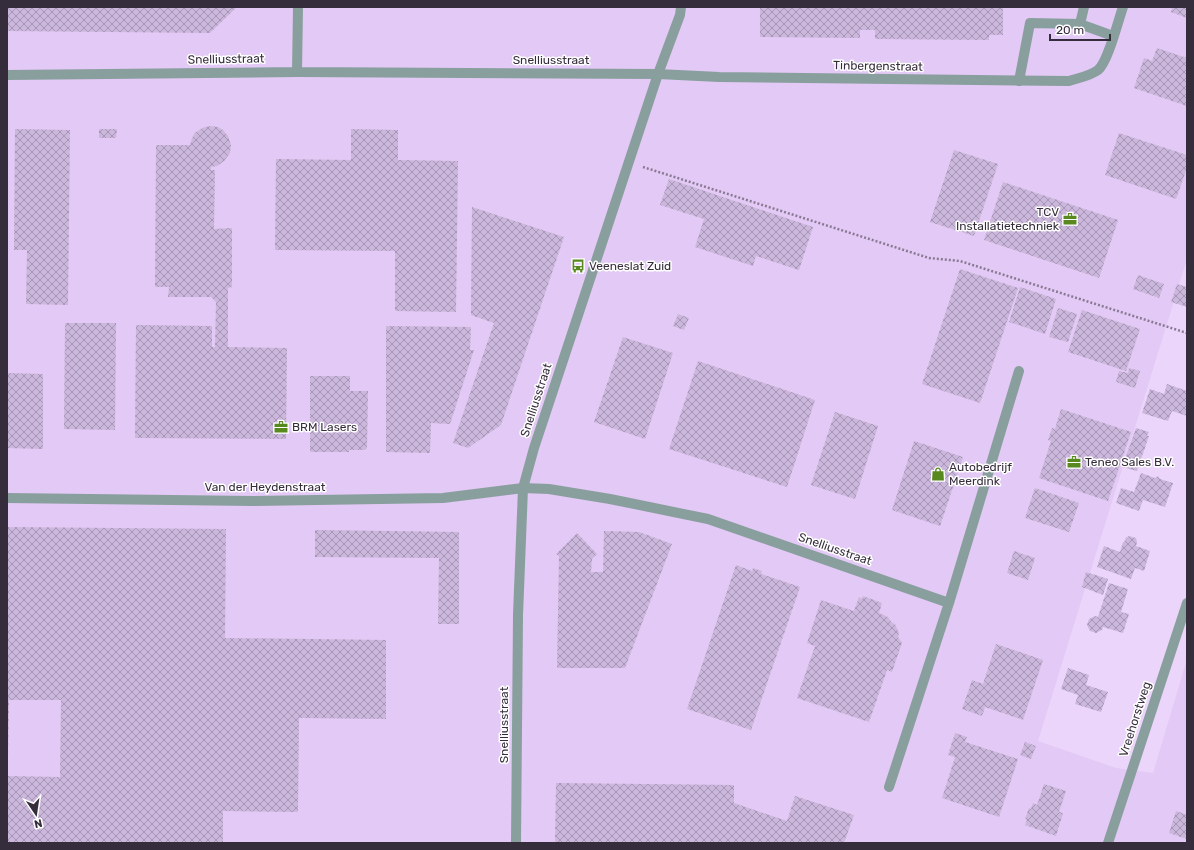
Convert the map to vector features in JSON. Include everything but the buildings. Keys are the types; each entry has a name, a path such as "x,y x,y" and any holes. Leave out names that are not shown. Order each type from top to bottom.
{"street":[{"path":"297,72 298,7"},
{"path":"658,74 680,15 681,7"},
{"path":"1080,24 1084,7"},
{"name":"Tinbergenstraat","path":"658,74 719,77 1069,81 1098,70 1106,58 1123,7"},
{"path":"1019,81 1030,23 1080,24 1113,36"},
{"name":"Snelliusstraat","path":"7,75 297,72 658,74 534,448 523,488 518,615 516,843"},
{"path":"889,787 949,603 1019,372"},
{"name":"Snelliusstraat","path":"523,488 549,489 610,499 708,519 949,603"},
{"name":"Van der Heydenstraat","path":"7,498 253,501 443,498 523,488"},
{"name":"Vreehorstweg","path":"1108,843 1187,603"}],"path":[{"path":"629,163 929,258 960,261 1187,333"}],"shaded area":[{"path":"7,7 1187,7 1187,259 1038,741 1116,768 1153,773 1187,659 1187,843 7,843"}],"place":[{"name":"TCV Installatietechniek","path":"1070,219"},
{"name":"Veeneslat Zuid","path":"578,266"},
{"name":"BRM Lasers","path":"281,427"},
{"name":"Teneo Sales B.V.","path":"1074,462"},
{"name":"Autobedrijf Meerdink","path":"938,474"}]}
